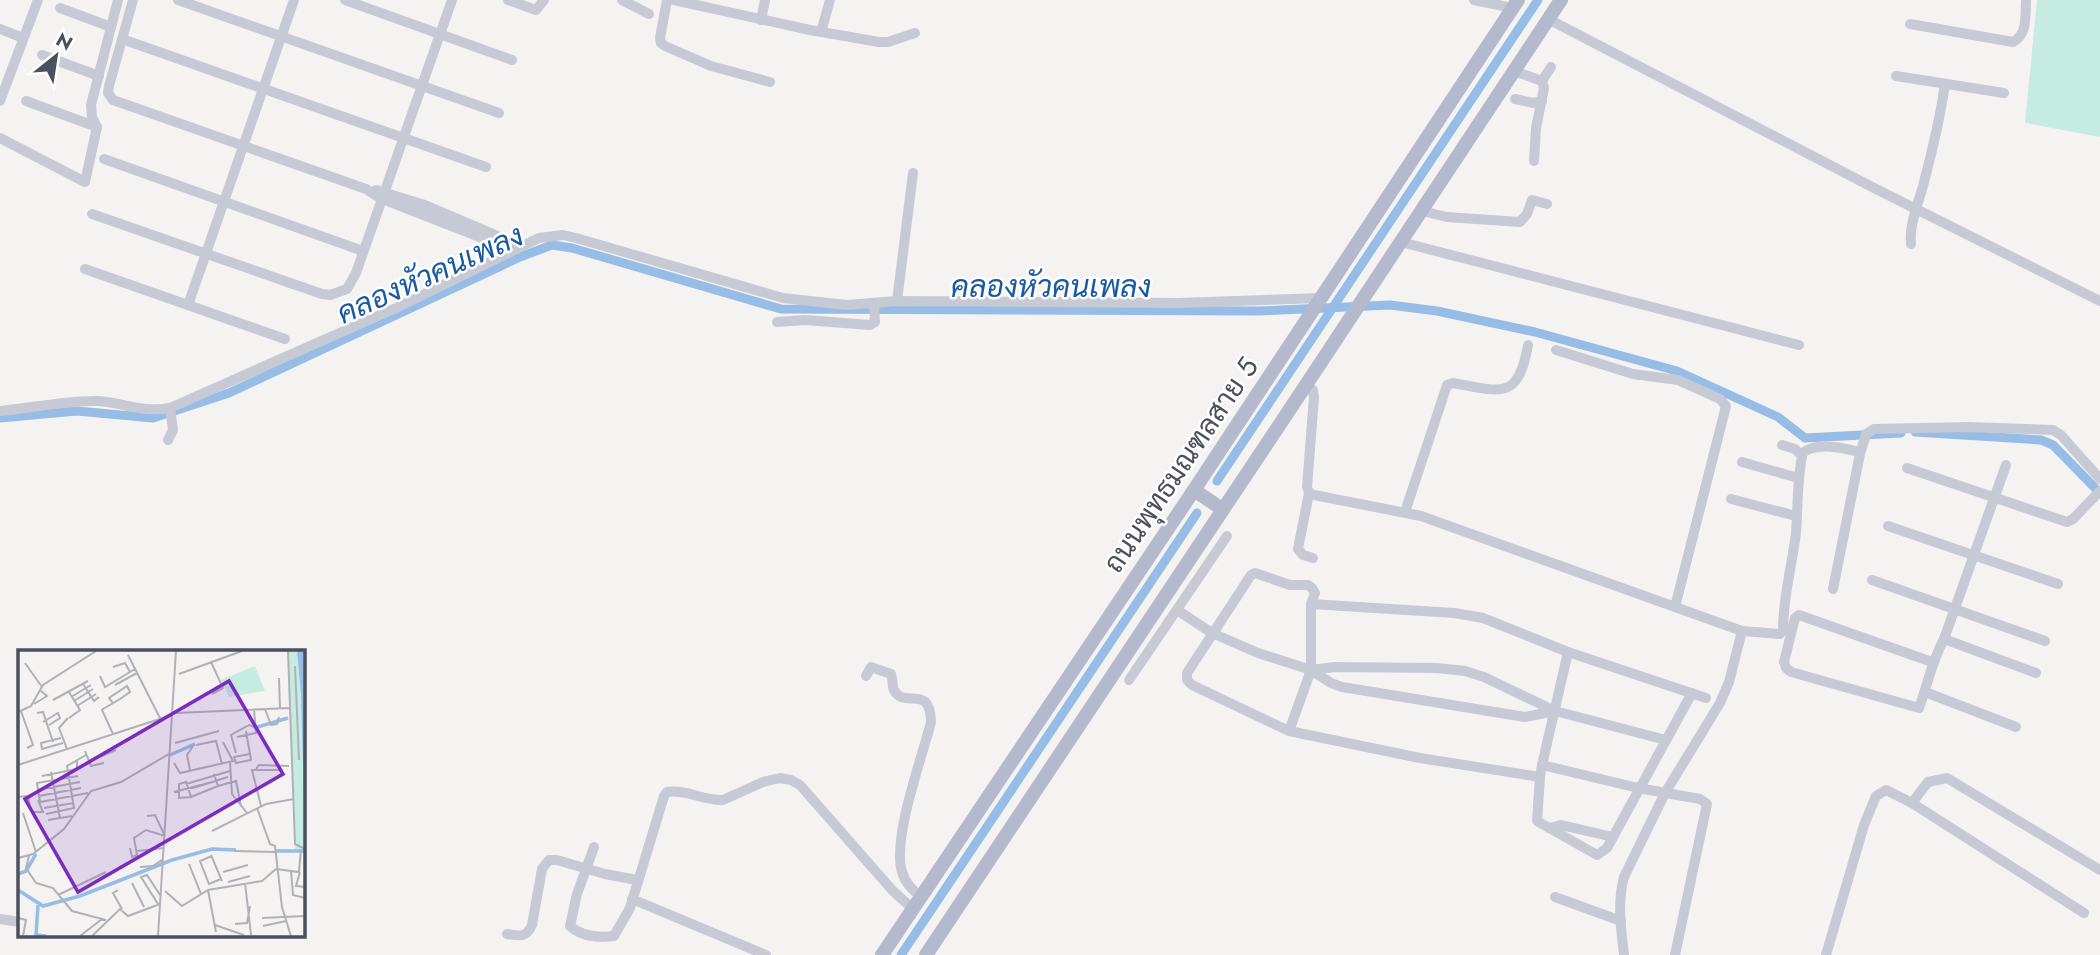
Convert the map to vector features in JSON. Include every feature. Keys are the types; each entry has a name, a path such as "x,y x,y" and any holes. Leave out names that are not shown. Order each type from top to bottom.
{"main road":[{"name":"ถนนพุทธมณฑลสาย 5","path":"926,955 1186,562 1353,317 1561,0"},
{"name":"ถนนพุทธมณฑลสาย 5","path":"882,955 1515,4"},
{"path":"1194,490 1222,509"}],"street":[{"path":"0,101 3,81 38,0"},
{"path":"0,138 85,182 97,127 92,117 91,105 118,0"},
{"path":"133,0 108,86 110,97 382,194 517,248"},
{"path":"178,0 499,113"},
{"path":"188,305 294,0"},
{"path":"345,0 512,60"},
{"path":"92,215 330,295 342,292 351,284 452,0"},
{"path":"508,0 536,10 544,0"},
{"path":"622,0 649,14"},
{"path":"667,0 661,43 711,66 770,82"},
{"path":"674,0 722,6 761,20 888,42 915,33"},
{"path":"761,20 765,0"},
{"path":"821,32 830,0"},
{"path":"1474,0 1515,4"},
{"path":"1910,24 2012,42 2019,39 2024,30 2026,0"},
{"path":"60,8 111,27"},
{"path":"1548,19 2100,301"},
{"path":"0,29 23,38"},
{"path":"122,39 486,167"},
{"path":"42,55 99,76"},
{"path":"1534,161 1536,128 1544,88 1542,82 1551,67"},
{"path":"1514,71 1542,82"},
{"path":"1896,76 2004,93"},
{"path":"1911,244 1910,233 1945,84"},
{"path":"1515,99 1533,103 1542,101"},
{"path":"26,101 97,127"},
{"path":"104,159 363,251"},
{"path":"897,301 913,173"},
{"path":"1422,211 1447,217 1520,222 1527,214 1532,200 1547,204"},
{"path":"0,411 87,401 111,403 171,416 543,236 563,235 783,298 875,310 897,301 1178,303 1320,298"},
{"path":"1401,242 1799,345"},
{"path":"85,269 285,339"},
{"path":"777,322 805,320 870,325 875,310"},
{"path":"1405,513 1447,385 1452,383 1498,389 1515,384 1525,363 1528,345"},
{"path":"1556,350 1633,374 1678,380 1720,400 1726,406 1675,607"},
{"path":"1307,386 1313,390 1314,397 1307,487 1310,493 1298,549 1303,555 1313,558"},
{"path":"168,440 172,435 171,416"},
{"path":"1833,589 1860,452 1866,434 1874,429 2048,429 2062,435 2100,479"},
{"path":"1782,445 1801,454"},
{"path":"1310,493 1405,513 1742,631 1775,635 1783,630 1784,595 1791,562 1801,454 1820,447 1860,452"},
{"path":"1742,462 1798,478"},
{"path":"1932,662 1799,615 1795,618 1784,663 1791,672 1919,708 1932,662 1944,639 1972,554 2006,465"},
{"path":"1907,468 2067,522 2097,494"},
{"path":"1731,499 1796,516"},
{"path":"1888,526 2058,584"},
{"path":"1129,680 1227,536"},
{"path":"1186,562 1202,573"},
{"path":"1289,732 1311,670 1311,604 1315,593 1312,588 1290,585 1255,573 1251,575 1188,673 1187,680 1192,685 1289,732 1420,758 1541,771 1700,799 1707,804 1675,955"},
{"path":"1872,580 2045,641"},
{"path":"1311,604 1467,614 1568,652 1706,698"},
{"path":"1178,608 1216,633 1258,653 1311,670 1342,687 1525,717 1555,711"},
{"path":"1624,955 1620,891 1624,877 1665,793 1720,703 1729,682 1742,631"},
{"path":"1944,639 2036,673"},
{"path":"1568,652 1541,771 1536,818 1597,855 1607,848 1692,693"},
{"path":"866,676 871,667 886,671 891,674 893,689 898,694 926,701 930,707 930,722 900,846 902,871 917,903"},
{"path":"1311,670 1335,667 1437,668 1465,671 1484,677 1555,711 1666,740"},
{"path":"1925,692 2016,727"},
{"path":"594,847 577,894 570,926 576,932 602,937 614,936 623,923 632,899 663,796 667,792 678,791 723,800 763,782 780,778 800,785 893,891 917,903"},
{"path":"1912,803 1928,782 1947,778 2100,870"},
{"path":"1826,955 1860,836 1875,796 1886,790 1912,803 2084,913"},
{"path":"1549,828 1561,825 1613,837"},
{"path":"507,934 523,936 528,933 544,863 549,860 637,880"},
{"path":"1555,897 1620,921"},
{"path":"632,899 766,955"},
{"path":"0,919 18,922"}],"green space":[{"path":"2037,0 2100,0 2100,137 2025,123"}],"waterway":[{"path":"1217,481 1538,0"},
{"name":"คลองหัวคนเพลง","path":"0,418 77,411 153,418 229,393 520,257 552,245 572,248 781,309 1259,311 1390,305 1437,311 1535,332 1677,371 1778,417 1805,438 1901,433"},
{"name":"คลองหัวคนเพลง","path":"1915,432 2041,440 2053,445 2100,493"},
{"path":"901,955 1197,513"}]}
